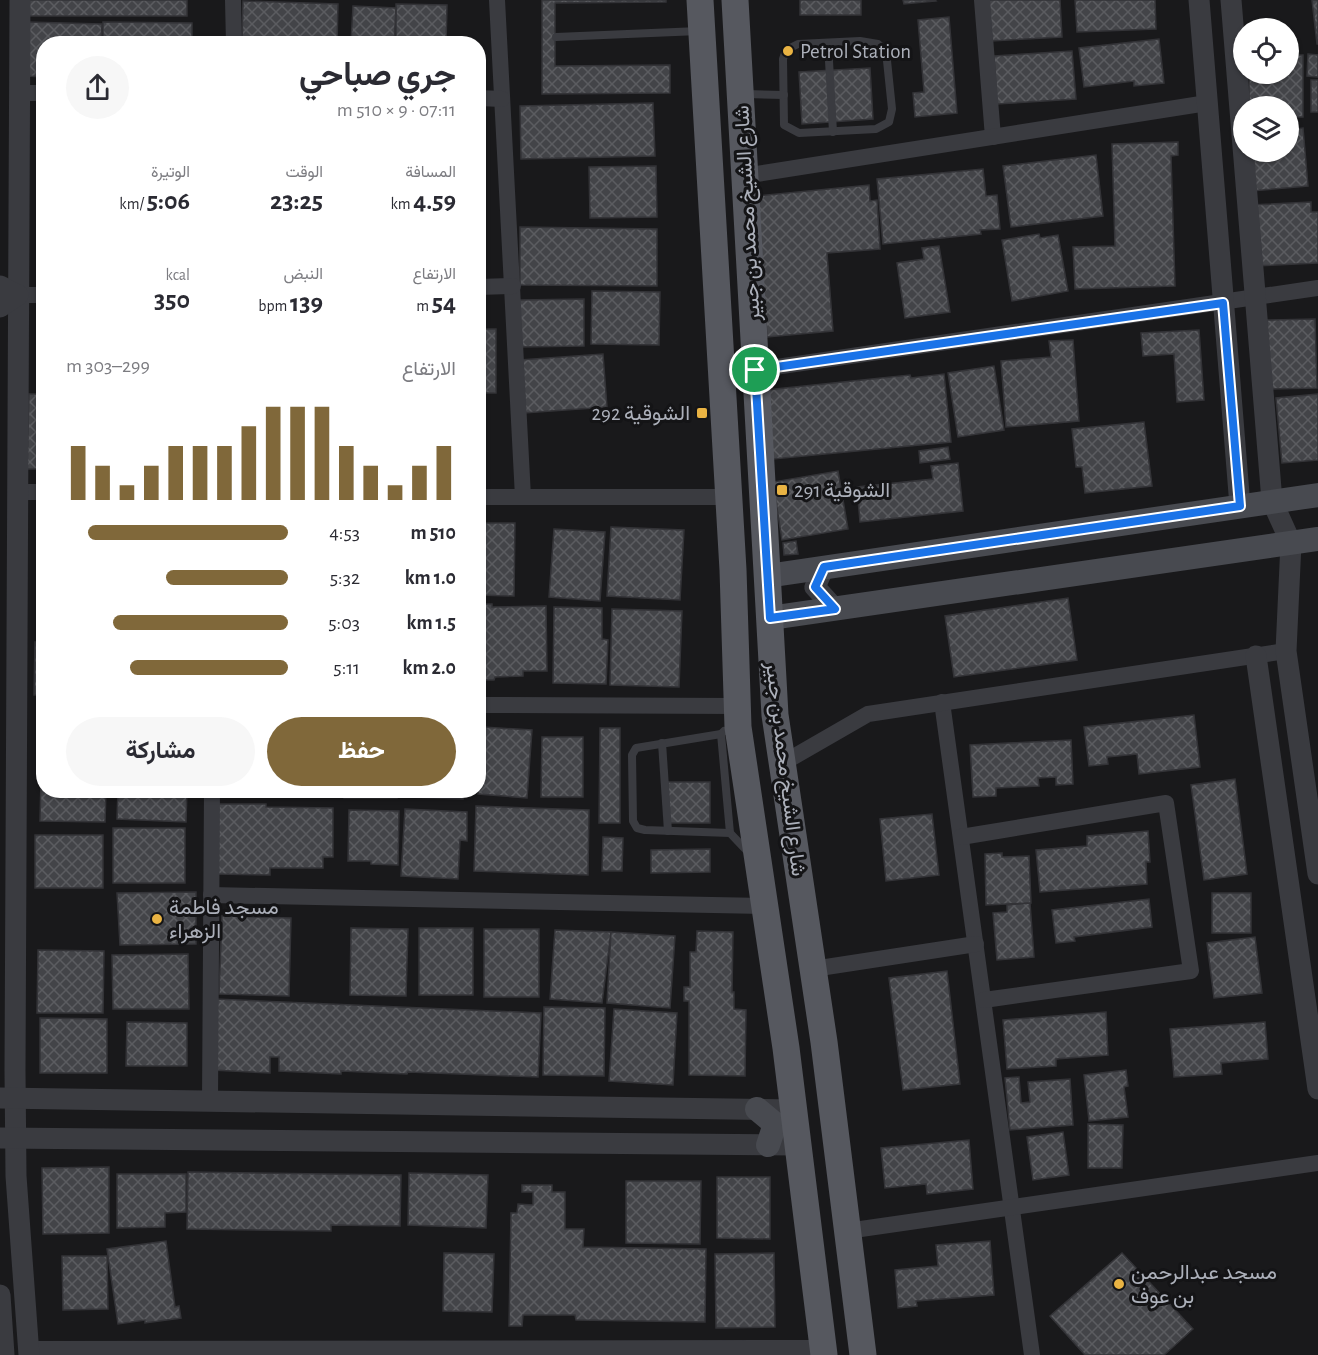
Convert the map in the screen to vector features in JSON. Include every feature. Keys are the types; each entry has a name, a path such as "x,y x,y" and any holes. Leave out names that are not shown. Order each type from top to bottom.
{"main road":[{"name":"شارع الشيخ محمد بن جبير","path":"700,0 728,498 732,718 765,906 794,1110 823,1352"},
{"name":"شارع الشيخ محمد بن جبير","path":"735,0 775,715 813,969 862,1355"},
{"path":"768,576 1318,495"},
{"path":"770,618 1318,539"},
{"path":"757,1109 775,1124 768,1145"}],"street":[{"path":"20,0 19,93 9,291 18,492 8,1138 16,1176 29,1352 823,1352"},
{"path":"233,0 234,36"},
{"path":"497,0 523,497"},
{"path":"982,0 993,137"},
{"path":"1199,0 1240,506"},
{"path":"1231,0 1272,501 1290,543 1286,651 1318,874"},
{"path":"19,93 36,93"},
{"path":"486,98 502,99"},
{"path":"744,176 1207,103"},
{"path":"486,287 513,286"},
{"path":"755,370 1255,299 1318,288"},
{"path":"9,291 36,294"},
{"path":"0,307 9,291"},
{"path":"18,492 36,492"},
{"path":"486,496 728,498"},
{"path":"824,567 815,587 835,609"},
{"path":"783,763 868,714 1286,651"},
{"path":"1256,656 1318,1089"},
{"path":"942,702 1032,1355"},
{"path":"486,705 732,718"},
{"path":"210,1101 212,798"},
{"path":"961,837 1166,803 1191,971 984,1000"},
{"path":"211,895 765,906"},
{"path":"813,969 976,944"},
{"path":"8,1098 794,1110"},
{"path":"8,1138 798,1145"},
{"path":"847,1231 1318,1163"},
{"path":"0,1294 4,1355"}],"lane":[{"path":"556,37 702,31"},
{"path":"860,41 878,44 886,51 892,109 889,122 876,129 799,133 784,125 783,59 786,50 798,44 828,43 860,41"},
{"path":"828,43 833,132"},
{"path":"740,94 784,95"},
{"path":"730,833 637,828 633,821 632,755 636,748 662,743 732,718 730,833 758,863"},
{"path":"662,743 668,831"}],"building":[{"path":"23,0 187,0 187,16 23,16"},
{"path":"542,0 666,0 666,2 555,3 555,66 670,65 670,93 542,94"},
{"path":"800,0 861,0 861,15 800,15"},
{"path":"903,0 935,0 936,1 904,4"},
{"path":"989,0 1060,0 1062,37 991,41"},
{"path":"1075,0 1155,0 1156,29 1077,32"},
{"path":"1312,0 1318,0 1318,44 1317,44"},
{"path":"243,1 338,4 337,36 242,36"},
{"path":"396,4 447,5 446,36 396,36"},
{"path":"353,6 396,8 394,36 351,36"},
{"path":"949,17 957,113 915,117 913,93 924,92 918,20"},
{"path":"27,22 102,24 101,36 36,36 36,77 26,76"},
{"path":"103,22 192,23 192,36 103,36"},
{"path":"1159,39 1164,83 1134,86 1134,81 1084,87 1079,48"},
{"path":"1072,51 1076,99 997,104 994,56"},
{"path":"1308,54 1318,55 1318,77 1307,76"},
{"path":"1299,55 1303,55 1303,117 1299,117 1299,96 1249,96 1249,84 1299,84"},
{"path":"870,68 873,119 802,124 799,72"},
{"path":"1311,80 1318,80 1318,112 1311,112"},
{"path":"653,103 655,156 521,159 520,106"},
{"path":"1303,128 1308,186 1251,191 1248,162 1299,162 1299,129"},
{"path":"1178,142 1178,155 1171,156 1175,286 1075,289 1073,247 1115,246 1112,144"},
{"path":"1096,155 1103,216 1011,227 1003,166"},
{"path":"656,166 657,217 590,218 589,167"},
{"path":"983,169 986,196 997,195 1000,229 980,230 981,234 883,244 877,179"},
{"path":"869,185 870,201 877,200 880,249 827,253 833,331 767,337 756,196"},
{"path":"1311,202 1311,212 1318,212 1318,263 1254,266 1250,205"},
{"path":"520,227 657,229 657,286 520,285"},
{"path":"1039,234 1040,238 1058,235 1068,291 1012,301 1002,240"},
{"path":"939,246 950,312 905,318 897,263 924,259 922,248"},
{"path":"592,291 660,292 659,345 591,344"},
{"path":"584,299 584,346 519,347 518,300"},
{"path":"1315,319 1317,388 1269,389 1267,320"},
{"path":"486,329 496,329 496,393 486,393"},
{"path":"1199,330 1204,400 1177,402 1174,354 1143,356 1141,333"},
{"path":"1073,340 1079,421 1006,427 1001,361 1051,357 1049,341"},
{"path":"603,354 607,407 524,413 520,360"},
{"path":"994,366 1004,430 958,437 948,373"},
{"path":"944,374 951,442 773,459 766,390 910,375 911,378"},
{"path":"29,394 36,394 36,469 27,469"},
{"path":"1318,394 1318,460 1282,463 1276,398"},
{"path":"1144,422 1152,486 1085,493 1082,467 1076,467 1072,429"},
{"path":"948,447 950,459 920,463 919,451"},
{"path":"958,463 963,511 860,522 857,487 933,479 931,466"},
{"path":"838,471 848,529 782,540 773,482"},
{"path":"486,523 515,523 514,596 486,595"},
{"path":"611,527 684,530 680,600 607,596"},
{"path":"554,529 605,532 600,601 549,597"},
{"path":"796,541 798,554 784,555 783,543"},
{"path":"1068,598 1077,660 954,677 945,616"},
{"path":"486,604 492,604 492,607 546,606 547,671 523,671 523,676 495,677 494,680 486,680"},
{"path":"554,607 602,608 602,639 608,640 606,684 553,683"},
{"path":"612,609 682,611 679,687 610,685"},
{"path":"35,642 36,642 36,695 34,695"},
{"path":"1194,715 1200,767 1139,774 1137,754 1107,757 1108,764 1089,766 1084,727"},
{"path":"486,727 532,730 527,798 486,795"},
{"path":"600,728 620,728 620,823 599,823"},
{"path":"542,737 583,737 583,797 541,797"},
{"path":"1071,740 1073,784 1056,785 1056,777 1038,778 1039,786 996,788 996,796 973,797 970,745"},
{"path":"1235,779 1247,874 1204,880 1191,785"},
{"path":"668,782 710,782 710,823 668,823"},
{"path":"41,798 106,798 105,822 40,821"},
{"path":"118,798 187,798 186,822 117,819"},
{"path":"216,804 333,808 333,857 323,857 323,868 270,868 270,875 216,874"},
{"path":"476,806 589,810 588,875 474,871"},
{"path":"405,809 467,812 467,841 460,840 458,879 401,876"},
{"path":"349,810 399,811 398,865 371,864 371,861 348,861"},
{"path":"932,814 939,875 886,881 880,819"},
{"path":"113,828 185,828 185,883 113,883"},
{"path":"1148,831 1150,862 1146,862 1147,884 1040,892 1036,850 1087,846 1087,836"},
{"path":"35,835 103,835 103,888 35,888"},
{"path":"603,837 623,838 622,871 602,871"},
{"path":"710,849 710,872 651,873 651,850"},
{"path":"1002,853 1002,857 1029,856 1031,903 986,905 985,854"},
{"name":"مسجد فاطمة الزهراء","path":"196,892 196,944 120,945 117,893"},
{"path":"1212,893 1251,893 1251,933 1212,933"},
{"path":"1149,899 1152,927 1074,937 1075,941 1056,943 1052,910"},
{"path":"1030,903 1034,957 997,960 993,913 1007,912 1007,905"},
{"path":"222,916 291,918 289,996 219,994"},
{"path":"351,928 408,929 406,996 350,995"},
{"path":"419,928 473,928 473,995 419,995"},
{"path":"484,929 539,929 539,997 484,997"},
{"path":"555,930 611,932 602,1003 550,999"},
{"path":"697,931 733,932 734,1009 746,1010 745,1076 689,1075 689,1001 684,1001 684,987 690,987 690,952 696,952"},
{"path":"611,932 675,936 670,1008 607,1003"},
{"path":"1255,937 1262,993 1214,998 1207,943"},
{"path":"38,950 104,951 103,1013 37,1013"},
{"path":"188,954 189,1009 113,1009 112,955"},
{"path":"947,971 960,1084 903,1090 889,978"},
{"path":"215,999 541,1013 538,1077 408,1072 407,1074 341,1071 341,1074 279,1071 279,1057 270,1057 270,1073 212,1070"},
{"path":"544,1007 605,1008 604,1076 543,1075"},
{"path":"614,1009 677,1013 673,1085 609,1081"},
{"path":"1106,1012 1108,1055 1056,1059 1056,1066 1007,1069 1003,1020"},
{"path":"40,1018 107,1019 107,1073 40,1073"},
{"path":"127,1022 187,1023 187,1066 126,1066"},
{"path":"1265,1022 1268,1059 1221,1063 1222,1074 1174,1077 1170,1029"},
{"path":"1126,1070 1128,1086 1124,1087 1128,1117 1089,1121 1084,1075"},
{"path":"1019,1077 1021,1103 1030,1102 1028,1082 1070,1079 1073,1125 1010,1130 1005,1078"},
{"path":"1088,1124 1123,1125 1122,1168 1088,1168"},
{"path":"1063,1132 1069,1175 1033,1180 1027,1137"},
{"path":"969,1140 973,1189 927,1194 926,1184 885,1188 881,1148"},
{"path":"109,1167 109,1233 43,1234 42,1168"},
{"path":"188,1172 401,1175 400,1226 331,1225 331,1231 187,1229"},
{"path":"409,1173 488,1175 486,1228 408,1225"},
{"path":"117,1174 186,1174 186,1212 165,1213 165,1227 117,1228"},
{"path":"717,1177 770,1177 770,1239 717,1238"},
{"path":"626,1181 701,1181 700,1244 626,1243"},
{"path":"522,1185 552,1185 552,1192 565,1192 565,1229 584,1229 583,1247 706,1249 705,1322 576,1320 575,1315 523,1315 522,1326 509,1326 511,1213 517,1213 518,1204 533,1205 533,1192 522,1192"},
{"path":"166,1241 175,1307 179,1306 181,1318 118,1324 107,1249"},
{"path":"990,1241 994,1295 916,1301 917,1306 898,1308 895,1270 938,1266 936,1245"},
{"path":"444,1253 494,1254 492,1312 443,1311"},
{"path":"774,1253 775,1327 716,1328 715,1254"},
{"name":"مسجد عبدالرحمن بن عوف","path":"1122,1253 1193,1329 1164,1355 1085,1355 1050,1316"},
{"path":"62,1256 107,1256 108,1309 63,1310"}],"place":[{"name":"Petrol Station","path":"788,51"},
{"name":"الشوقية 292","path":"702,413"},
{"name":"الشوقية 291","path":"782,490"},
{"name":"مسجد فاطمة الزهراء","path":"157,919"},
{"name":"مسجد عبدالرحمن بن عوف","path":"1119,1284"}],"route":[{"path":"1223,303 1240,506 824,567 815,587 835,609 770,618 755,370 1223,303"}]}
